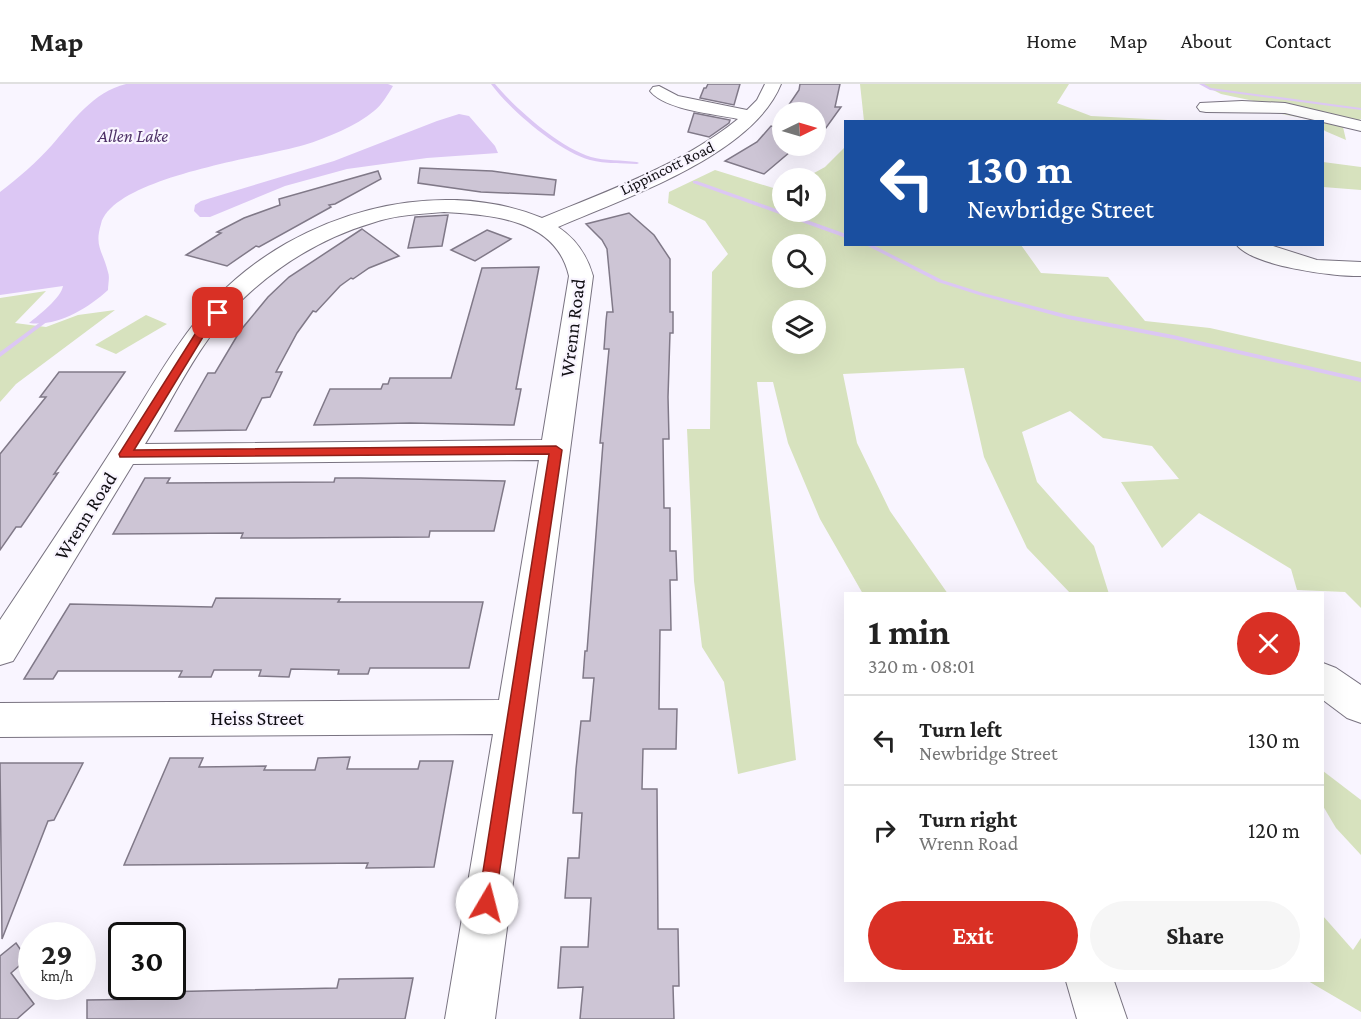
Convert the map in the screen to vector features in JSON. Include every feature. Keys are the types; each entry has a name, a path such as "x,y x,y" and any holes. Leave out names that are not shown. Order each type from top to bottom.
{"street":[{"name":"Lippincott Road","path":"541,226 685,162 721,141 764,103 773,84"},
{"path":"659,91 673,100 752,116"},
{"path":"1206,107 1285,108 1361,126"},
{"name":"Wrenn Road","path":"0,650 202,331 257,274 289,252 330,230 369,217 418,208 470,206 509,212 562,238 575,256 581,276 470,1019"},
{"path":"1252,246 1309,266 1361,269"},
{"path":"125,454 556,450"},
{"path":"1324,680 1361,706"},
{"name":"Heiss Street","path":"0,720 514,717"},
{"path":"1090,982 1102,1019"}],"green space":[{"path":"860,84 1069,84 1057,103 1091,116 1168,120 864,120"},
{"path":"1201,84 1361,84 1361,119 1343,127 1346,140 1325,131 1324,120 1313,120 1255,109 1254,101 1221,94"},
{"path":"844,148 844,246 1022,246 1041,273 1108,277 1145,321 1210,328 1361,362 1361,608 1345,592 1297,590 1291,569 1199,513 1162,548 1121,482 1179,479 1152,446 1103,438 1070,411 1022,432 1037,482 1094,546 1108,592 1069,592 1027,548 984,457 964,368 843,374 857,443 890,511 947,592 862,592 820,519 788,443 773,382 757,382 796,760 738,774 724,682 702,647 694,581 687,429 710,429 712,272 728,254 705,221 668,203 669,192 715,170 772,188 772,222 826,222 826,168 823,168"},
{"path":"1324,162 1361,167 1361,190 1324,187"},
{"path":"46,291 15,323 46,327 78,315 115,310 16,384 0,402 0,298"},
{"path":"146,315 167,324 116,354 95,345"},
{"path":"1324,772 1361,800 1361,855 1336,828 1324,808"},
{"path":"1324,917 1353,950 1361,938 1361,1012 1310,982 1324,982"}],"water":[{"name":"Allen Lake","path":"126,84 388,84 393,86 374,111 359,122 332,135 304,145 191,172 159,182 132,194 112,208 101,224 99,232 99,244 109,274 108,290 91,304 71,315 40,324 29,323 54,301 63,286 0,295 0,192 40,158 84,108 103,94"},
{"path":"459,114 469,116 495,146 498,153 427,158 347,169 285,186 210,217 200,217 194,211 195,205 201,201 334,161"}],"building":[{"path":"708,84 740,84 734,105 700,98"},
{"path":"800,84 840,84 835,107 841,107 826,128 826,102 791,102 799,90"},
{"path":"694,113 730,120 709,137 688,132"},
{"path":"771,126 772,156 785,156 764,174 725,161 757,142"},
{"path":"420,168 492,171 556,180 554,195 481,192 418,183"},
{"path":"378,171 381,179 329,205 331,207 259,247 256,246 227,266 186,255 221,233 217,232 244,218 280,205 279,199"},
{"path":"629,213 654,235 670,259 670,312 673,312 673,333 670,333 669,439 663,439 664,508 670,508 670,551 676,551 677,580 670,580 671,630 660,630 659,709 677,709 676,749 643,749 642,789 657,789 658,929 678,929 679,986 673,986 674,1019 580,1019 583,987 558,988 561,947 588,947 591,898 565,898 568,858 579,858 582,813 573,813 576,769 581,721 590,721 594,678 583,678 603,443 600,443 609,349 604,349 606,321 607,312 613,312 607,249 602,240 586,224"},
{"path":"448,215 442,246 408,248 415,217"},
{"path":"362,229 399,256 351,278 340,286 316,312 313,311 297,333 276,372 282,372 270,397 262,398 246,430 175,431 208,373 215,373 240,331 268,297 289,277"},
{"path":"487,230 511,239 475,261 451,250"},
{"path":"539,267 516,389 521,389 514,425 410,423 314,425 330,389 381,389 383,384 388,384 390,378 451,378 482,268"},
{"path":"59,372 125,372 54,474 58,473 21,527 16,527 0,550 0,454 46,397 40,397"},
{"path":"145,478 170,478 167,483 334,482 335,478 505,481 494,531 430,531 429,537 241,538 243,533 113,534"},
{"path":"216,598 340,599 338,602 483,602 469,668 370,668 368,674 338,674 339,670 291,669 289,677 259,676 261,670 214,670 211,677 179,677 182,671 58,671 53,679 24,679 70,604 212,607"},
{"path":"350,757 347,769 418,769 420,761 453,761 434,867 366,868 368,863 124,865 170,758 203,758 199,767 266,766 264,770 315,770 318,758"},
{"path":"0,763 83,763 54,820 48,821 2,939"},
{"path":"16,943 18,946 18,967 11,973 18,982 18,1000 31,1000 34,1004 17,1019 0,1019 0,956"},
{"path":"413,978 405,1019 87,1019 87,1000 186,1000 186,991 337,988 339,979"}],"waterway":[{"path":"493,84 537,127 578,154 607,161 637,163"},
{"path":"1201,84 1210,89 1361,109"},
{"path":"695,182 844,235"},
{"path":"870,246 940,281 981,294 1068,317 1173,337 1361,380"},
{"path":"0,355 50,317"}],"route":[{"path":"218,313 202,331 125,454 556,450 487,903"}]}
